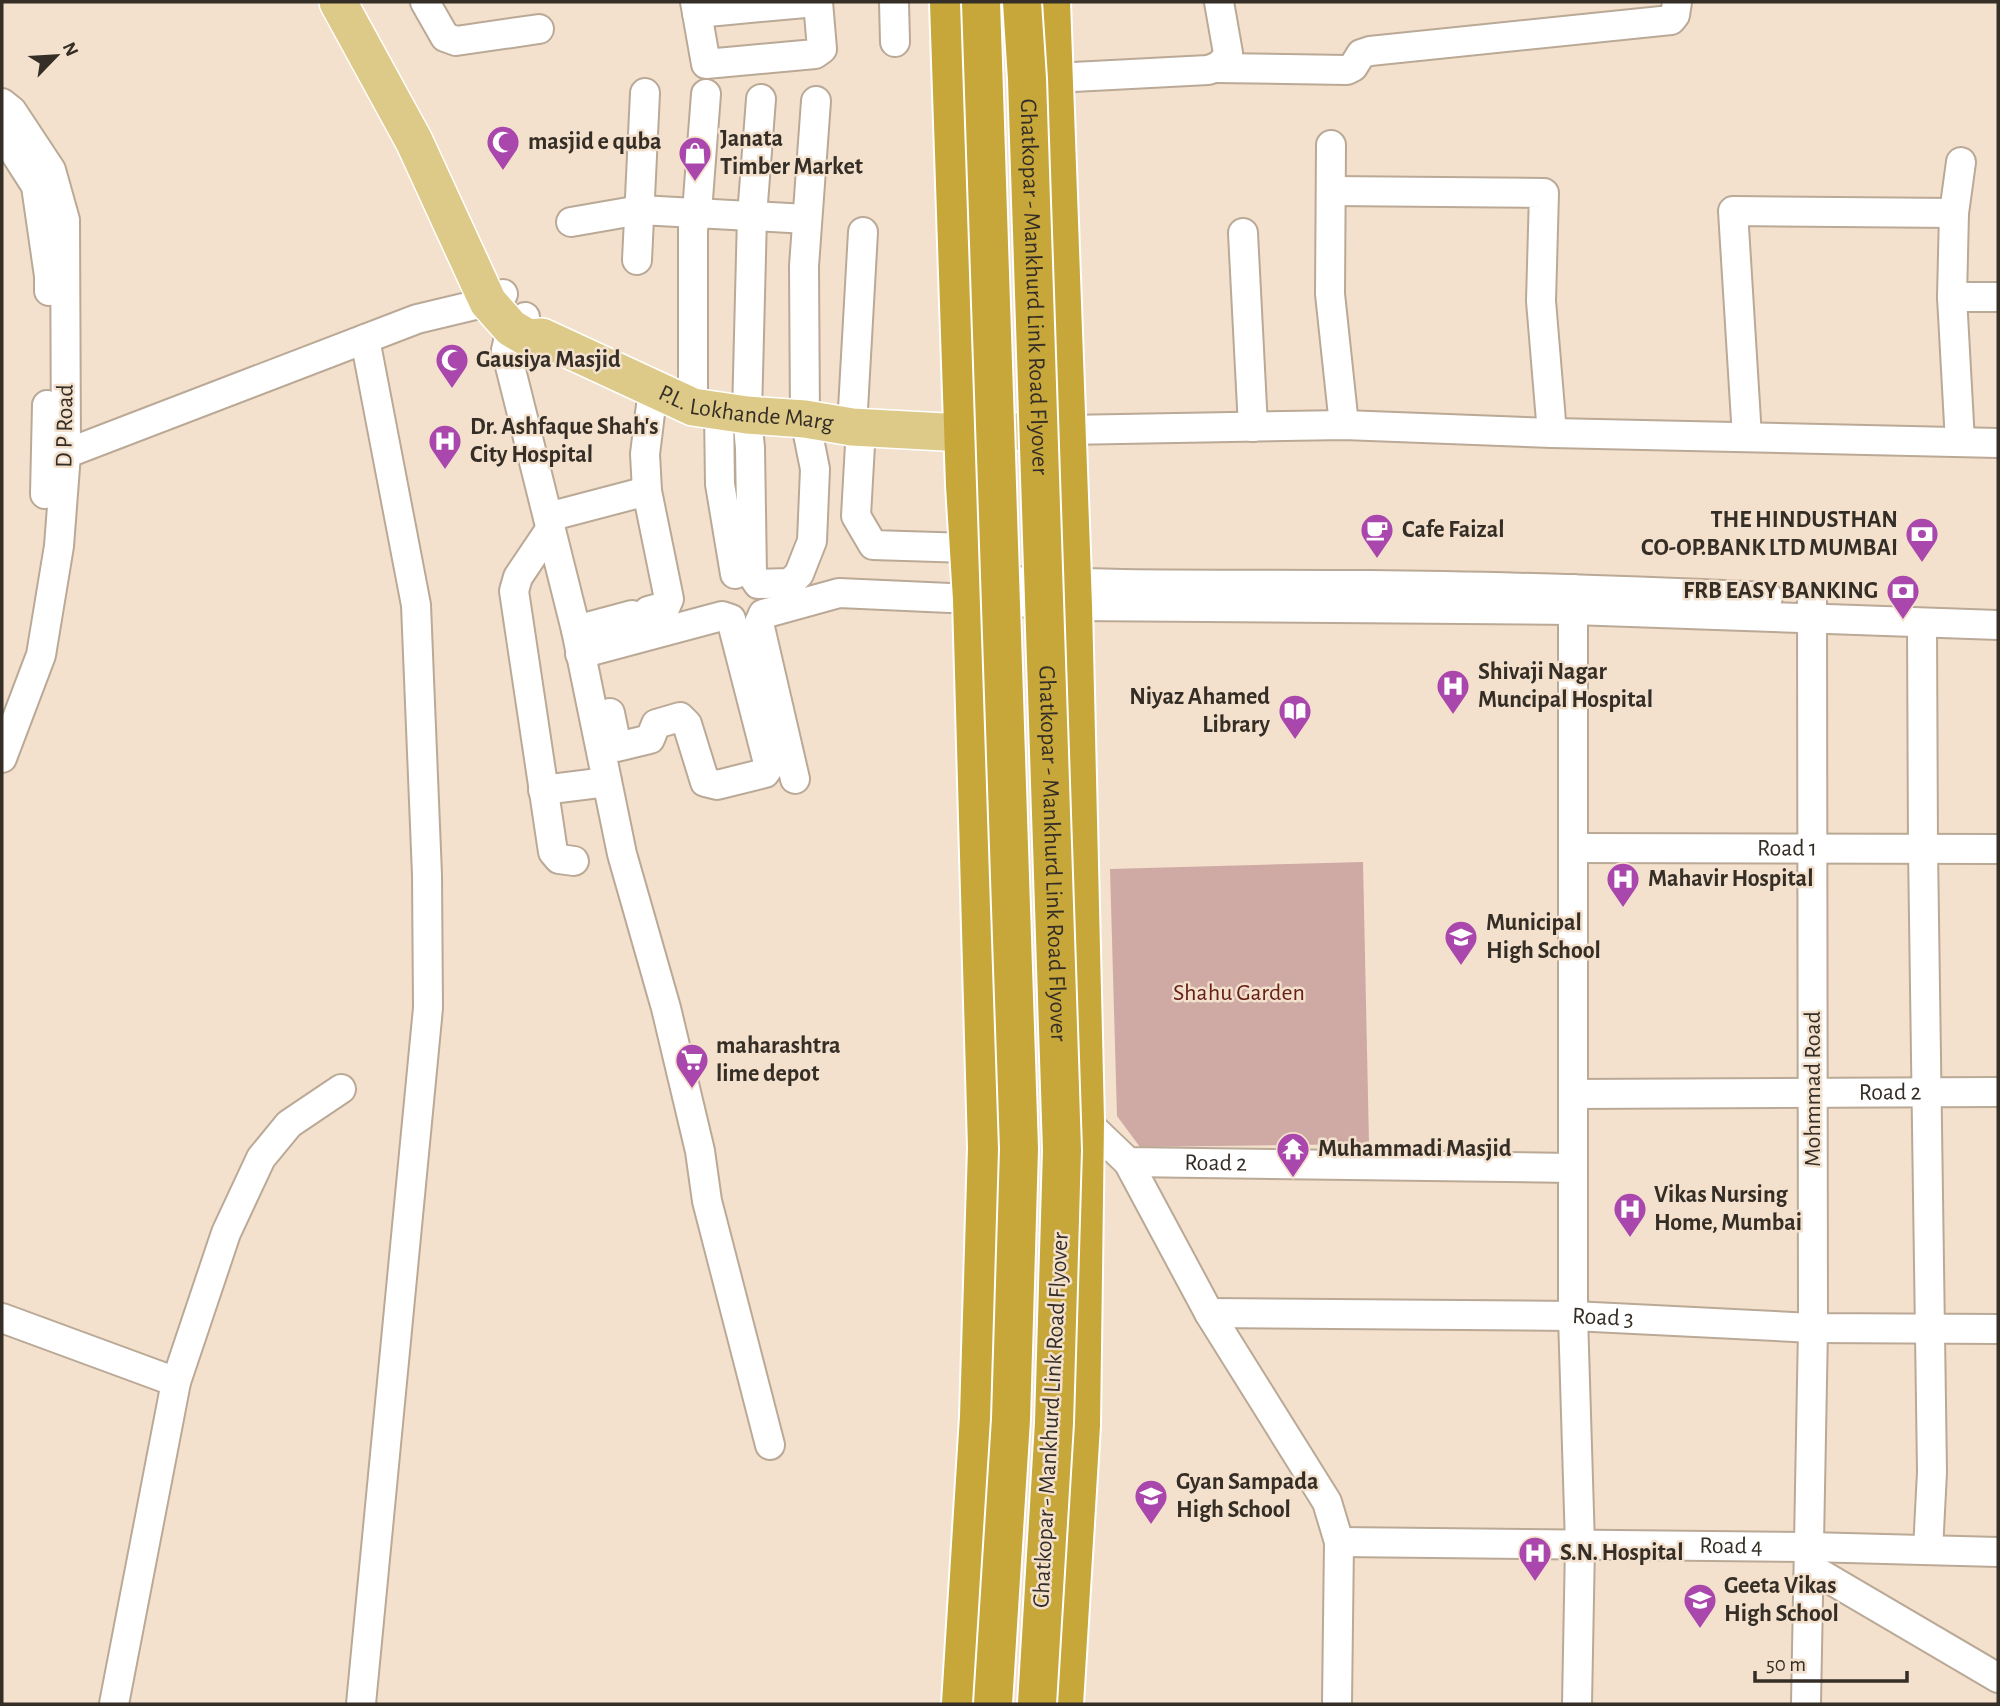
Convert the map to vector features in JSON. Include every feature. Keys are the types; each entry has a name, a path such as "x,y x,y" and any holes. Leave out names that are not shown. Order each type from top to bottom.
{"highway":[{"path":"948,2 970,575 987,1148 979,1417 961,1704"},
{"name":"Ghatkopar - Mankhurd Link Road Flyover","path":"981,2 1019,1149 1011,1419 993,1704"},
{"name":"Ghatkopar - Mankhurd Link Road Flyover","path":"1022,2 1028,107 1062,1150 1054,1423 1037,1704"},
{"path":"1051,2 1073,595 1086,1121 1081,1425 1064,1704"}],"main road":[{"path":"338,2 379,55"},
{"path":"363,2 379,55 414,141 514,315"},
{"name":"P.L. Lokhande Marg","path":"514,315 653,389 720,411 856,427 963,433 1066,430"}],"street":[{"path":"425,2 445,37 456,41 539,29"},
{"path":"817,2 822,49 815,54 706,64 696,7 817,2"},
{"path":"894,2 895,42"},
{"path":"1217,68 1225,61 1228,53 1219,2"},
{"path":"1054,78 1217,68 1347,70 1353,67 1362,54 1370,51 1671,19 1675,15 1677,2"},
{"path":"638,260 645,93"},
{"path":"706,94 697,212 693,228 720,411 720,484 736,574"},
{"path":"761,99 752,216 720,411 750,447 752,575 758,584 790,583 799,574 812,541 815,469 805,419 804,265 816,101"},
{"name":"D P Road","path":"2,103 12,111 51,170 65,220 56,458 24,646 2,705"},
{"name":"D P Road","path":"2,133 36,186 49,276 60,546 41,655 2,758"},
{"path":"1331,145 1330,294 1344,425"},
{"path":"1960,442 1952,298 1954,213 1961,162"},
{"path":"1331,191 1545,194 1541,301 1552,433"},
{"path":"571,222 640,210 807,219"},
{"path":"1747,437 1733,211 1954,213"},
{"path":"863,232 856,427 856,516 873,545 970,575 1073,595 1573,599 1812,608 1998,606"},
{"path":"1243,233 1253,427"},
{"path":"1952,298 1998,297"},
{"path":"56,458 417,319 514,315 506,349 549,523 584,645 609,749 607,782 622,854 666,1008 700,1151 707,1202 770,1445"},
{"path":"361,1704 428,1008 427,875 416,605 365,339"},
{"path":"584,645 640,613 666,606 669,599 647,491 645,453 653,389"},
{"path":"1066,430 1344,425 1552,433 1998,443"},
{"path":"574,862 559,859 553,852 514,591 517,577 549,523 647,491"},
{"path":"794,779 759,623 763,614 839,593 970,575"},
{"path":"1573,599 1573,1315 1580,1545 1577,1704"},
{"path":"1812,608 1922,622 1998,625"},
{"name":"Mohmmad Road","path":"1806,1704 1813,1328 1812,608"},
{"path":"584,645 722,616 731,619 769,767 765,773 717,785 705,782 687,724 680,717 656,724 650,739 609,749"},
{"path":"1922,622 1928,1329 1932,1472 1928,1550"},
{"path":"543,790 607,782"},
{"name":"Road 1","path":"1575,848 1998,849"},
{"path":"114,1704 176,1382 226,1233 261,1158 289,1124 341,1089"},
{"name":"Road 2","path":"1573,1094 1998,1092"},
{"path":"1086,1121 1128,1162 1209,1313 1327,1502 1339,1542 1337,1704"},
{"name":"Road 2","path":"1128,1162 1573,1168"},
{"name":"Road 3","path":"1209,1313 1573,1315 1813,1328 1998,1329"},
{"path":"2,1318 176,1382"},
{"name":"Road 4","path":"1339,1542 1580,1545 1809,1557 1928,1550 1998,1552"},
{"path":"1809,1557 1998,1678"}],"green space":[{"name":"Shahu Garden","path":"1363,862 1369,1144 1140,1147 1117,1116 1110,869"}],"place":[{"name":"masjid e quba","path":"503,172"},
{"name":"Janata Timber Market","path":"695,183"},
{"name":"Gausiya Masjid","path":"452,390"},
{"name":"Dr. Ashfaque Shah's City Hospital","path":"445,471"},
{"name":"Cafe Faizal","path":"1377,560"},
{"name":"THE HINDUSTHAN CO-OP.BANK LTD MUMBAI","path":"1922,564"},
{"name":"FRB EASY BANKING","path":"1903,621"},
{"name":"Shivaji Nagar Muncipal Hospital","path":"1453,716"},
{"name":"Niyaz Ahamed Library","path":"1295,741"},
{"name":"Mahavir Hospital","path":"1623,909"},
{"name":"Municipal High School","path":"1461,967"},
{"name":"maharashtra lime depot","path":"692,1090"},
{"name":"Muhammadi Masjid","path":"1293,1179"},
{"name":"Vikas Nursing Home, Mumbai","path":"1630,1239"},
{"name":"Gyan Sampada High School","path":"1151,1526"},
{"name":"S.N. Hospital","path":"1535,1583"},
{"name":"Geeta Vikas High School","path":"1700,1630"}]}
